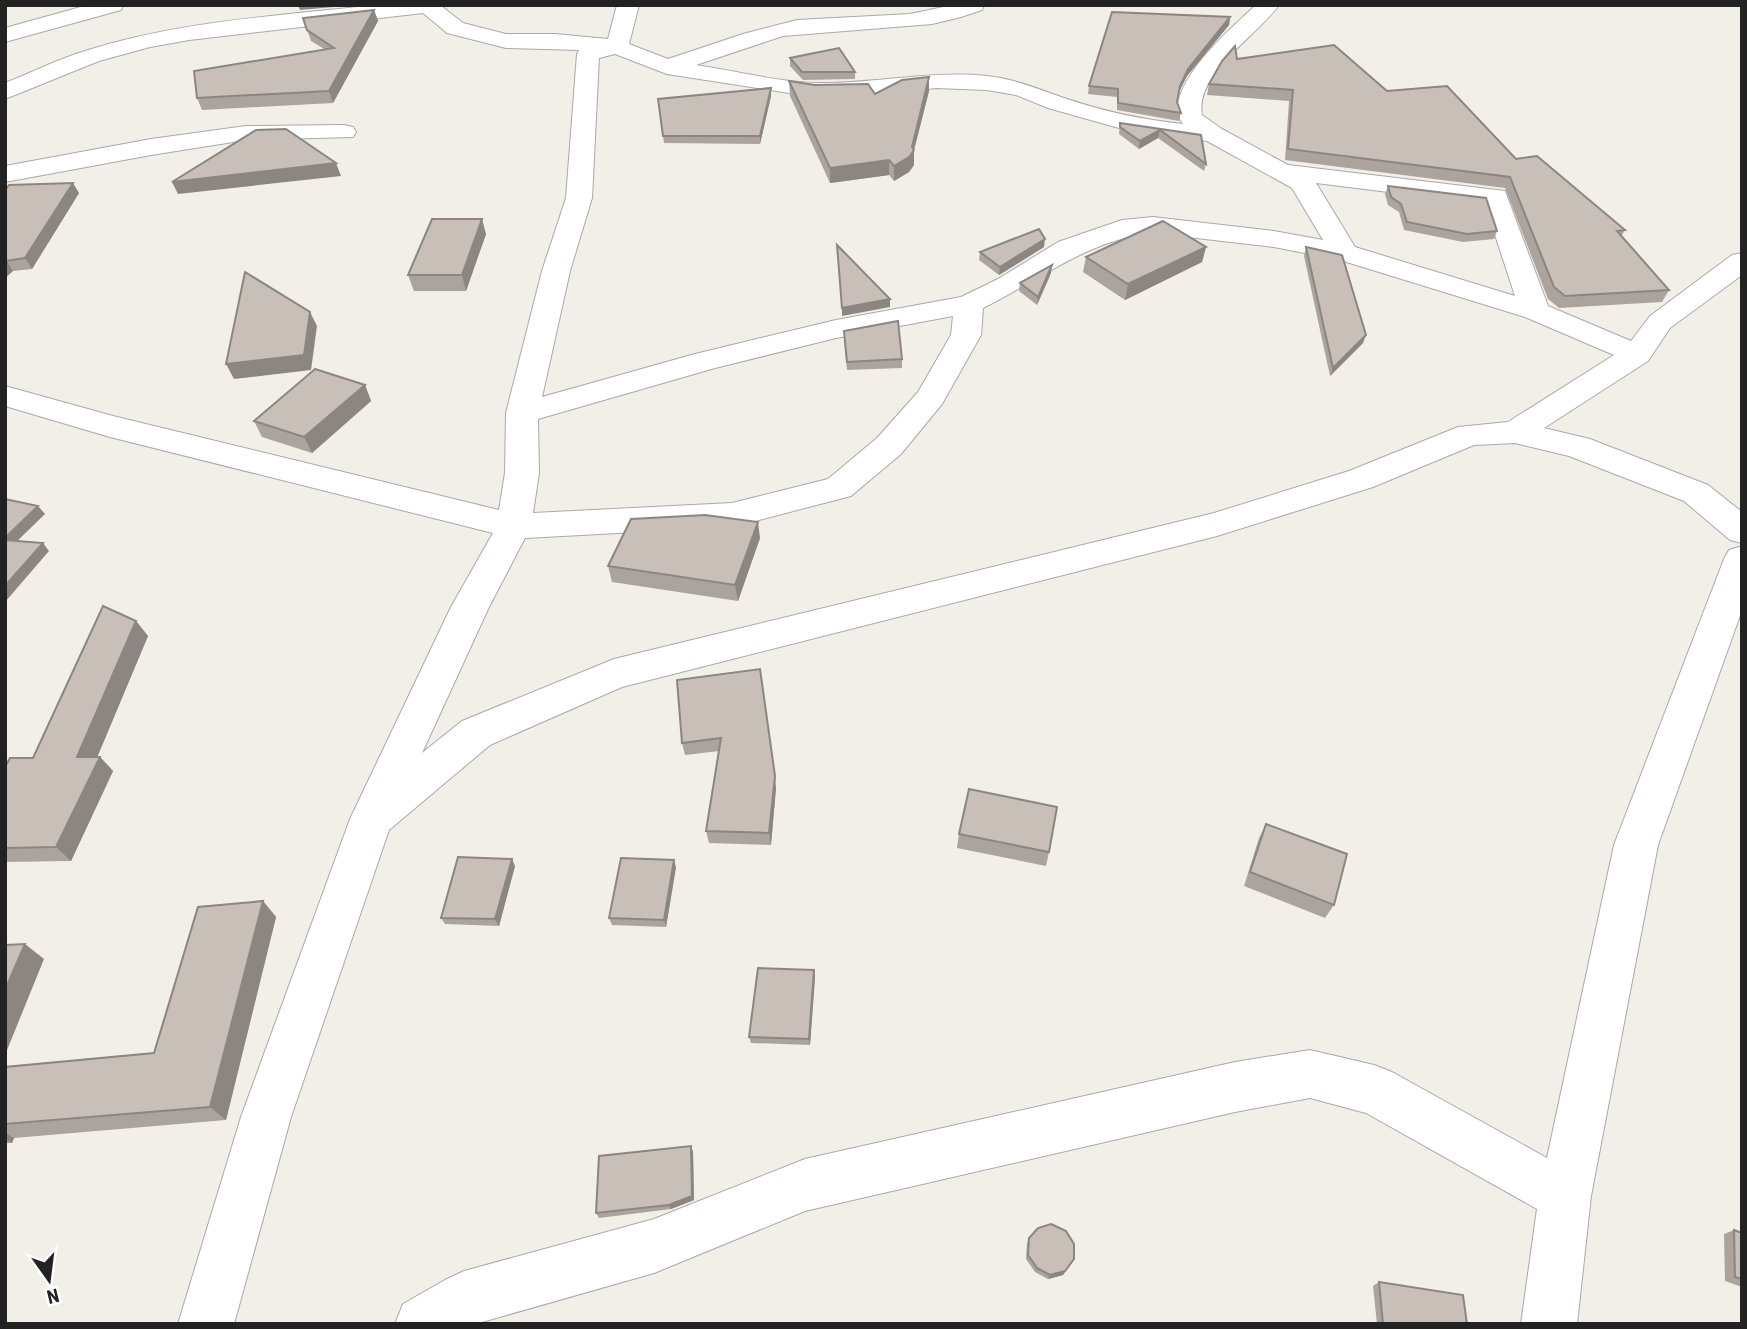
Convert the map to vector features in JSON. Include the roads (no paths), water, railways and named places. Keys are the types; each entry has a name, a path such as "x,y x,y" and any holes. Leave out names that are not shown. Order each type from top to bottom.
{"street":[{"path":"5,34 113,5"},
{"path":"617,47 628,5"},
{"path":"667,67 792,28 835,22 890,22 974,5"},
{"path":"1269,5 1228,46 1198,84 1189,101 1191,118 1213,134 1303,183 1345,253"},
{"path":"5,92 91,56 148,41 189,33 426,6 455,28 506,41 555,41 617,47 667,67 815,90 876,88 936,81 987,83 1022,89 1056,103 1119,121 1162,130 1213,134"},
{"path":"206,1324 266,1117 371,819 470,607 514,526 522,473 522,413 555,271 579,198 588,54 617,47"},
{"path":"5,174 150,147 246,133 344,132"},
{"path":"1286,172 1496,197 1535,311"},
{"path":"522,413 706,361 835,329 969,304 1016,280 1056,253 1122,228 1153,225 1274,239 1345,253 1535,311 1637,354"},
{"path":"1516,432 1637,354 1660,322 1742,261"},
{"path":"5,396 110,426 514,526 732,515 839,488 889,446 931,397 966,335 969,304"},
{"path":"371,819 476,733 614,674 1217,524 1361,479 1469,435 1516,432 1578,447 1696,493 1742,531"},
{"path":"1549,1324 1565,1196 1636,845 1742,559"},
{"path":"423,1324 464,1298 654,1246 805,1185 1235,1087 1310,1074 1374,1090 1565,1196"}]}
